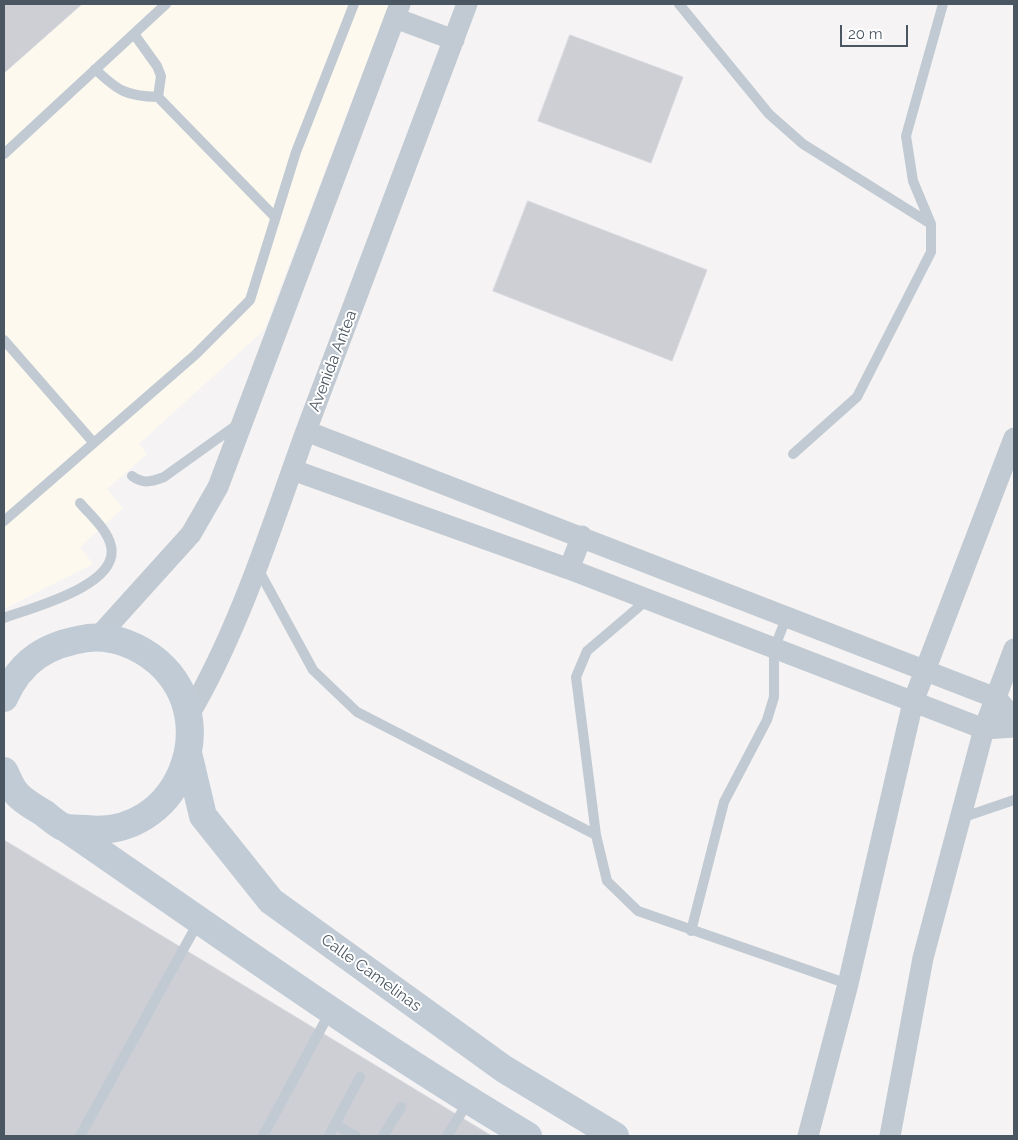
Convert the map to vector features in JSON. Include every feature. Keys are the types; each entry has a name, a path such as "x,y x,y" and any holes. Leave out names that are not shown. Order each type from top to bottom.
{"main road":[{"path":"4,698 12,681 32,659 63,642 98,637 123,641 147,652 166,669 181,691 189,715 189,757 172,793 142,819 104,831 64,827"},
{"path":"4,663 32,659"},
{"name":"Calle Camelinas","path":"189,757 203,816 271,901 504,1069 615,1136"},
{"path":"8,784 64,827 331,1012 468,1101 528,1136"}],"street":[{"name":"Avenida Antea","path":"189,715 210,680 258,569 306,431 467,4"},
{"path":"98,637 190,534 218,487 398,11 454,40"},
{"path":"306,431 582,536 996,698 1014,718"},
{"path":"808,1136 848,984 912,702 1014,438"},
{"path":"292,470 569,569 984,729 1014,728"},
{"path":"569,569 582,536"},
{"path":"890,1136 923,958 984,729 1014,649"}],"lane":[{"path":"4,154 166,4"},
{"path":"4,521 93,442 195,356 250,300 274,216 296,152 354,4"},
{"path":"680,4 769,114 802,144 931,224"},
{"path":"794,454 857,397 931,252 931,224 913,181 906,136 943,4"},
{"path":"134,34 157,66 161,76 158,97"},
{"path":"95,69 116,89 139,96 158,97 274,216"},
{"path":"4,340 93,442"},
{"path":"132,476 139,481 151,482 164,478 243,421"},
{"path":"4,618 86,586 99,576 109,561 112,548 105,532 80,503"},
{"path":"258,569 313,670 357,712 596,835"},
{"path":"647,600 587,651 576,677 596,835 607,881 638,911 848,984"},
{"path":"691,931 724,802 767,720 774,698 774,649 787,616"},
{"path":"961,818 1014,800"},
{"path":"80,1136 199,920"},
{"path":"262,1136 331,1012"},
{"path":"328,1136 360,1077"},
{"path":"448,1136 468,1101"},
{"path":"383,1136 401,1107"},
{"path":"336,1124 356,1136"}],"shaded area":[{"path":"4,4 389,4 264,330 139,444 147,454 107,489 123,508 80,547 93,564 4,609"}],"building":[{"path":"4,4 82,4 4,73"},
{"path":"570,35 683,77 651,163 538,121"},
{"path":"528,201 707,270 672,361 493,291"},
{"path":"4,840 492,1136 4,1136"}]}
